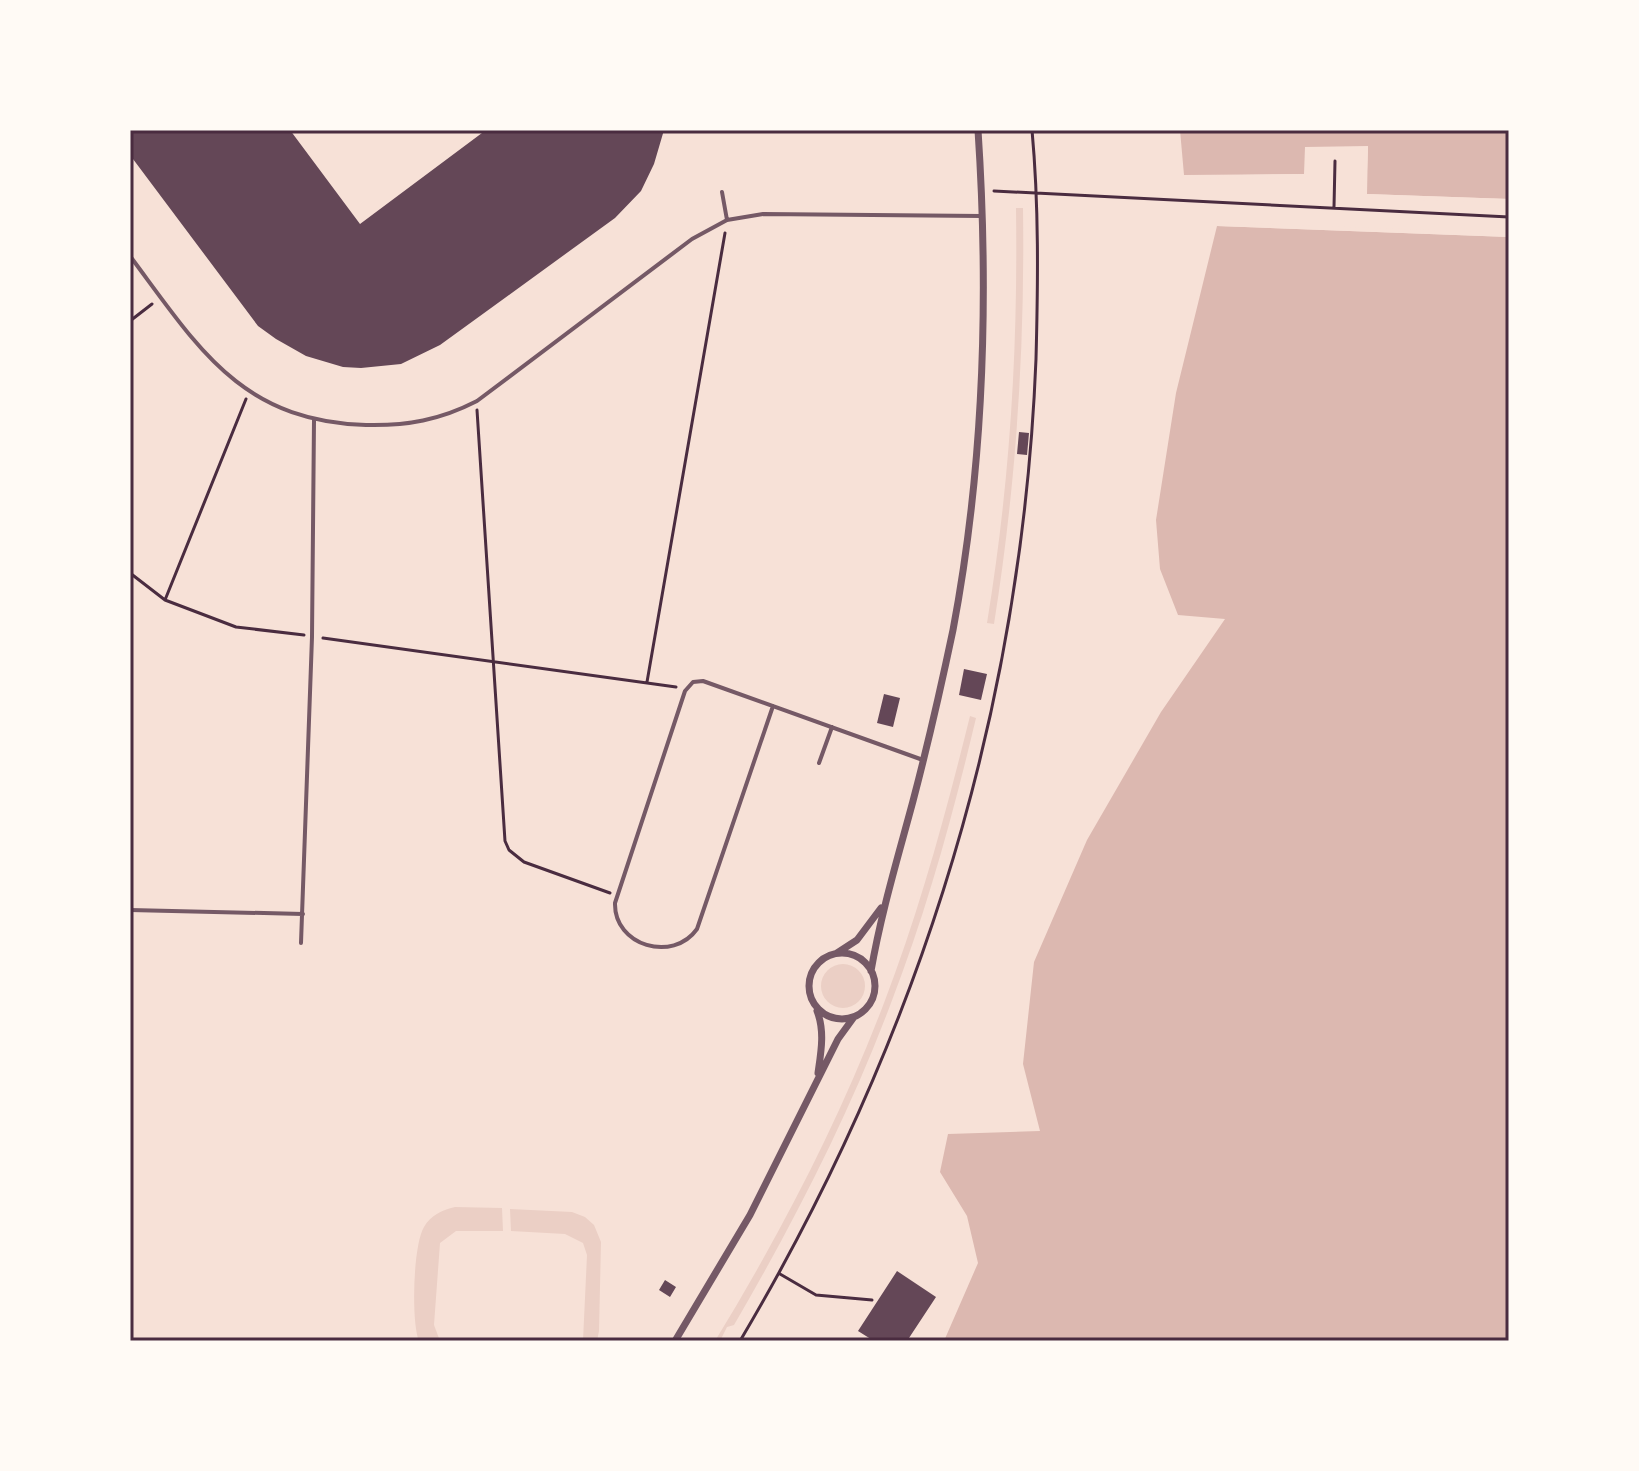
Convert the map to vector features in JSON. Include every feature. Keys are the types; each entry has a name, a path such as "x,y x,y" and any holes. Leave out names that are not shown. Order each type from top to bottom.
{"street":[{"path":"675,1341 750,1215 838,1039 854,1017 864,1011 874,992 871,971 884,903 924,761 953,629 970,521 983,348 982,191 978,130"},
{"path":"817,1080 822,1045 821,1022 809,985 811,974 817,965 857,940 872,924 884,903"},
{"path":"835,954 856,957 871,971"},
{"path":"814,1005 832,1018 854,1017"}],"lane":[{"path":"722,192 727,220"},
{"path":"130,256 207,356 250,393 284,410 314,420 352,424 412,424 452,414 477,401 692,239 727,220 763,214 982,216"},
{"path":"301,943 312,637 314,420"},
{"path":"773,706 701,920 692,936 667,948 646,946 636,941 622,929 615,903 685,691 693,682 703,681 832,727 924,761"},
{"path":"819,763 832,727"},
{"path":"130,910 303,914"}],"path":[{"path":"740,1341 780,1274 838,1161 904,1008 952,865 988,722 1014,587 1030,459 1038,279 1032,130"},
{"path":"1334,207 1335,161"},
{"path":"982,191 1509,217"},
{"path":"647,682 727,220"},
{"path":"130,321 161,298"},
{"path":"165,600 250,393"},
{"path":"477,401 503,831 509,850 524,862 618,896"},
{"path":"130,573 165,600 236,627 647,682 675,686 685,691"},
{"path":"780,1274 816,1295 872,1300"}],"shaded area":[{"path":"1180,130 1509,130 1509,199 1366,194 1368,147 1306,148 1305,174 1184,175"},
{"path":"1016,208 1023,208 1021,365 1008,521 994,624 987,623 1002,519 1011,416 1016,313"},
{"path":"1217,226 1509,237 1509,1341 944,1341 978,1263 967,1216 940,1172 948,1134 1040,1131 1023,1064 1034,962 1087,840 1161,712 1225,619 1178,615 1160,569 1156,520 1176,393"},
{"path":"970,716 976,718 938,862 875,1045 839,1127 778,1247 734,1325 727,1327 720,1341 715,1341 807,1176 867,1047 921,896"},
{"path":"843,964 858,971 865,986 858,1001 843,1008 828,1001 821,986 828,971"},
{"path":"455,1207 502,1208 503,1231 456,1231 440,1243 434,1325 440,1341 419,1341 414,1284 420,1236 433,1216"},
{"path":"510,1209 572,1212 594,1225 601,1242 597,1341 583,1341 587,1255 583,1243 565,1234 511,1231"}],"pier":[{"path":"1368,146 1367,194 1509,199 1509,203 1365,198 1362,194 1364,150 1309,151 1309,175 1305,178 1184,179 1180,176 1304,174 1305,147"},
{"path":"1218,222 1509,233 1509,237 1217,226"}],"building":[{"path":"130,130 290,130 360,224 486,130 664,130 654,164 641,191 615,218 440,345 401,364 361,368 343,367 306,356 258,326 130,155"},
{"path":"1019,432 1029,433 1027,455 1017,454"},
{"path":"964,669 987,674 981,700 959,695"},
{"path":"884,694 900,698 893,727 877,723"},
{"path":"897,1271 936,1297 907,1341 874,1341 858,1331"},
{"path":"665,1280 676,1287 670,1297 659,1290"}]}
